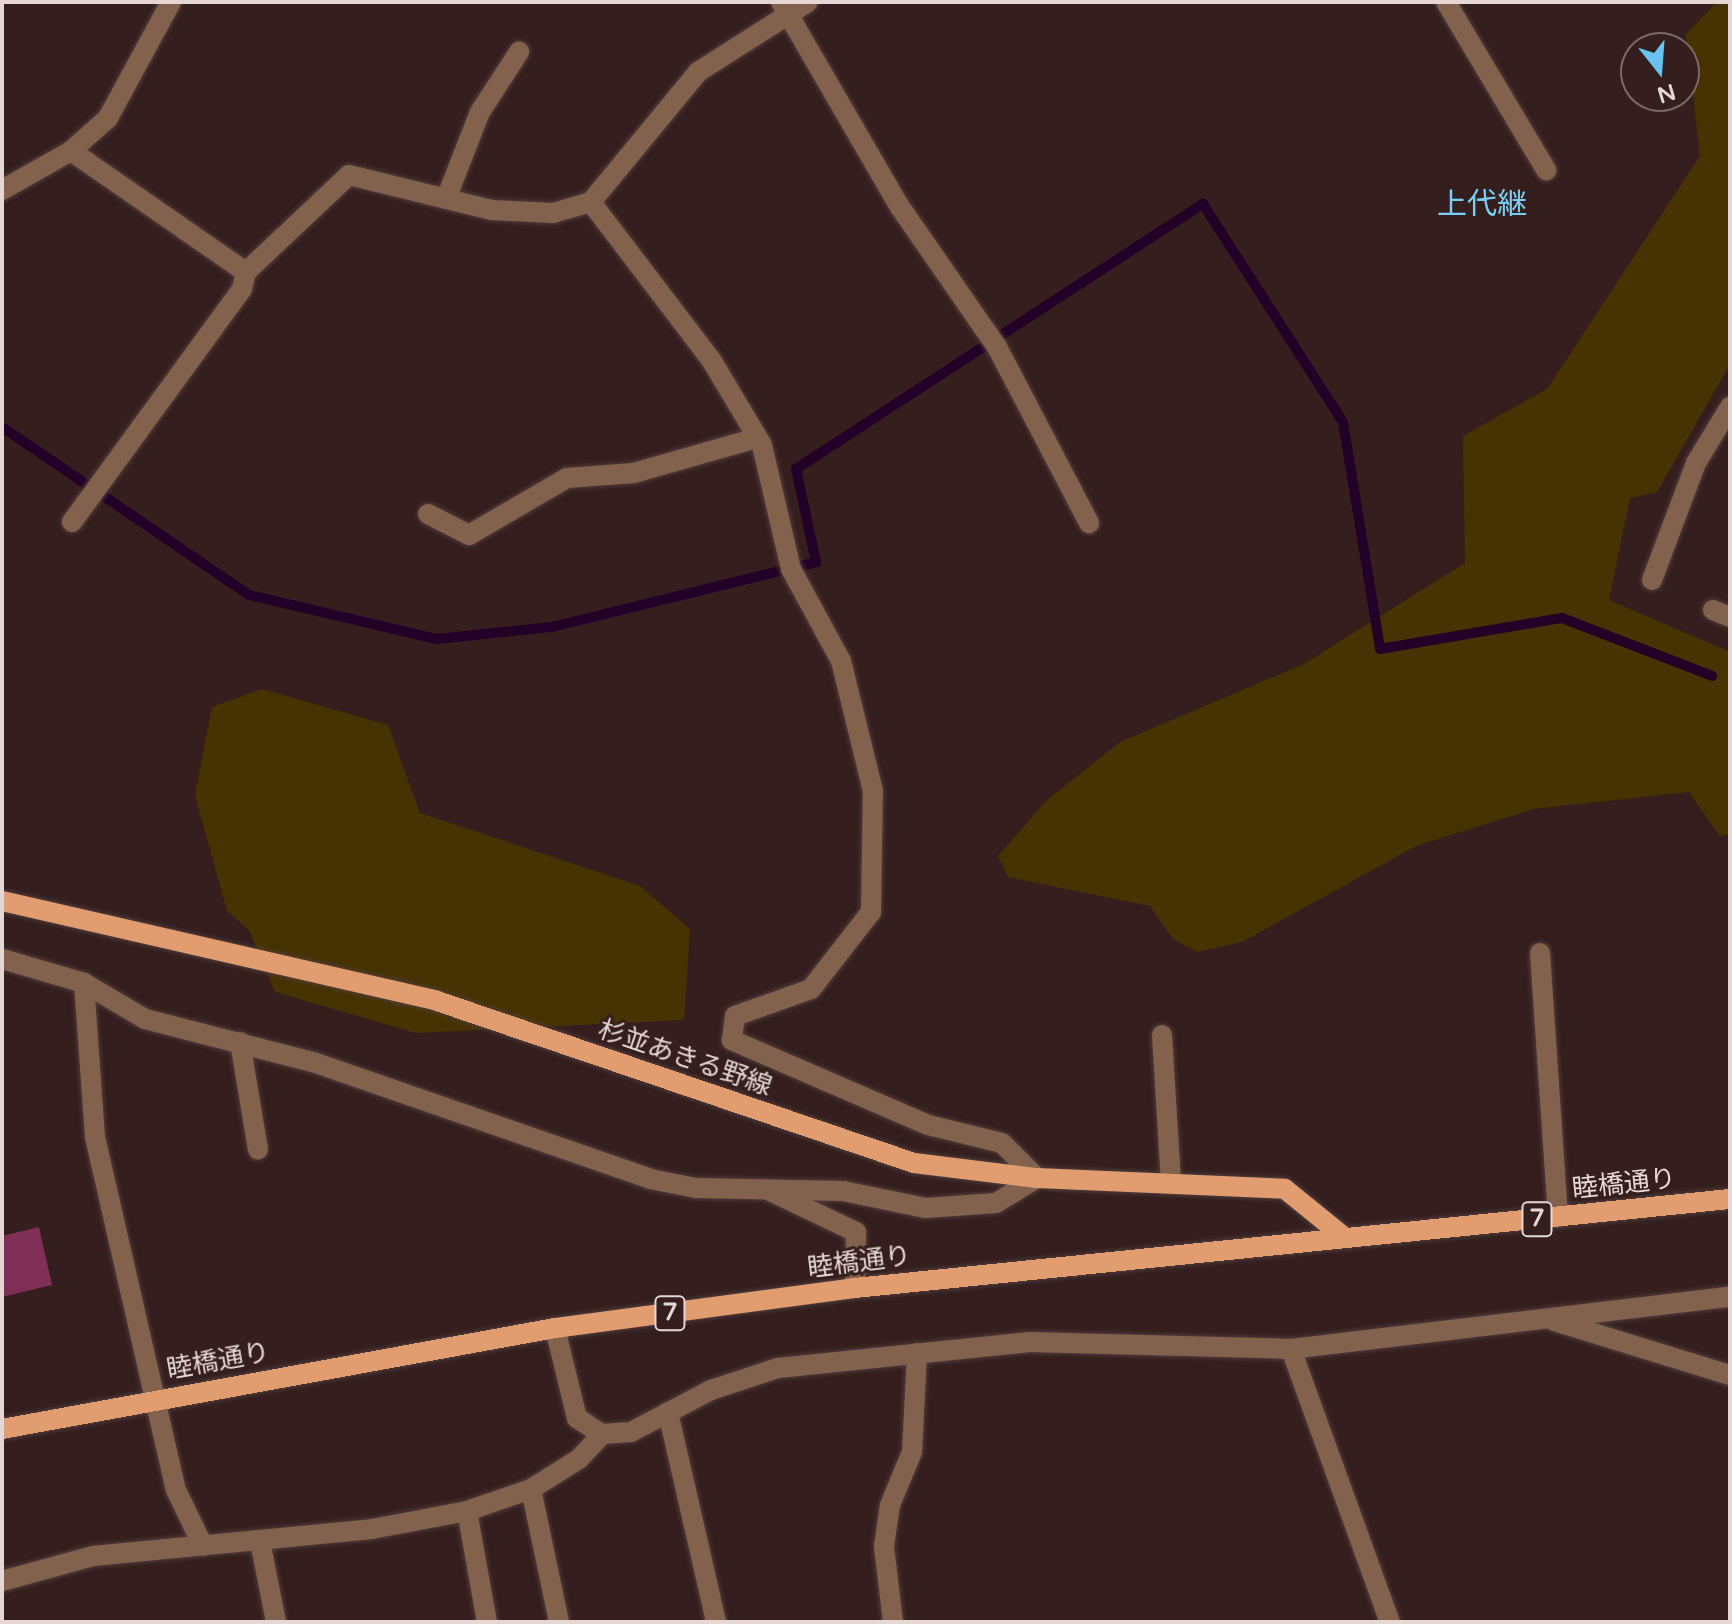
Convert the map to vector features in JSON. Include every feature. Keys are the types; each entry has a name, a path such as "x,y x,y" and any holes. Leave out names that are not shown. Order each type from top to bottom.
{"main road":[{"name":"杉並あきる野線","path":"2,901 437,1001 914,1163 1037,1178 1285,1189 1344,1237"},
{"name":"睦橋通り","path":"2,1429 555,1328 855,1288 1730,1199"}],"street":[{"path":"2,190 71,151 108,118 171,2"},
{"path":"1446,2 1546,170"},
{"path":"72,522 242,289 246,272 349,175 446,199 533,214 591,202 698,72 793,5 900,207 997,347 1089,523"},
{"path":"446,199 480,112 519,52"},
{"path":"71,151 246,272"},
{"path":"2,959 84,983 145,1019 240,1042 650,1179 765,1189 843,1191 926,1208 996,1203 1037,1178 1002,1143 928,1125 732,1040 735,1016 811,989 871,912 875,829 863,740 841,661 791,569 757,438 712,361 591,202"},
{"path":"1652,580 1696,463 1730,407"},
{"path":"428,514 469,535 567,478 634,473 757,438"},
{"path":"1540,953 1558,1217"},
{"path":"84,983 95,1137 176,1490 203,1546"},
{"path":"1162,1035 1171,1184"},
{"path":"240,1042 258,1149"},
{"path":"765,1189 856,1232 855,1288"},
{"path":"555,1328 577,1418 602,1434 631,1432 668,1412 778,1368 1042,1342 1291,1349 1730,1297"},
{"path":"1548,1319 1730,1375"},
{"path":"1291,1349 1390,1622"},
{"path":"893,1622 884,1546 890,1505 912,1452 917,1353"},
{"path":"668,1412 716,1622"},
{"path":"2,1581 93,1556 260,1541 467,1511 531,1489 579,1459 602,1434"},
{"path":"531,1489 559,1622"},
{"path":"467,1511 487,1622"},
{"path":"260,1541 276,1622"}],"shaded area":[{"path":"1717,2 1730,2 1730,364 1657,492 1630,498 1609,600 1730,652 1730,834 1720,836 1689,792 1533,809 1416,846 1242,942 1197,952 1173,939 1150,906 1008,877 998,856 1046,801 1120,742 1304,664 1465,563 1463,436 1547,389 1700,156 1695,112 1700,112 1700,32 1688,32"},
{"path":"262,689 388,725 420,813 640,886 690,929 684,1020 416,1033 275,992 249,930 227,911 195,795 212,707"}],"building":[{"path":"39,1227 52,1285 2,1297 2,1236"}],"waterway":[{"path":"2,427 249,595 437,639 552,627 816,562 796,469 1203,204 1343,422 1380,649 1562,618 1712,676"}],"district":[{"name":"上代継","path":"1482,205"}]}
